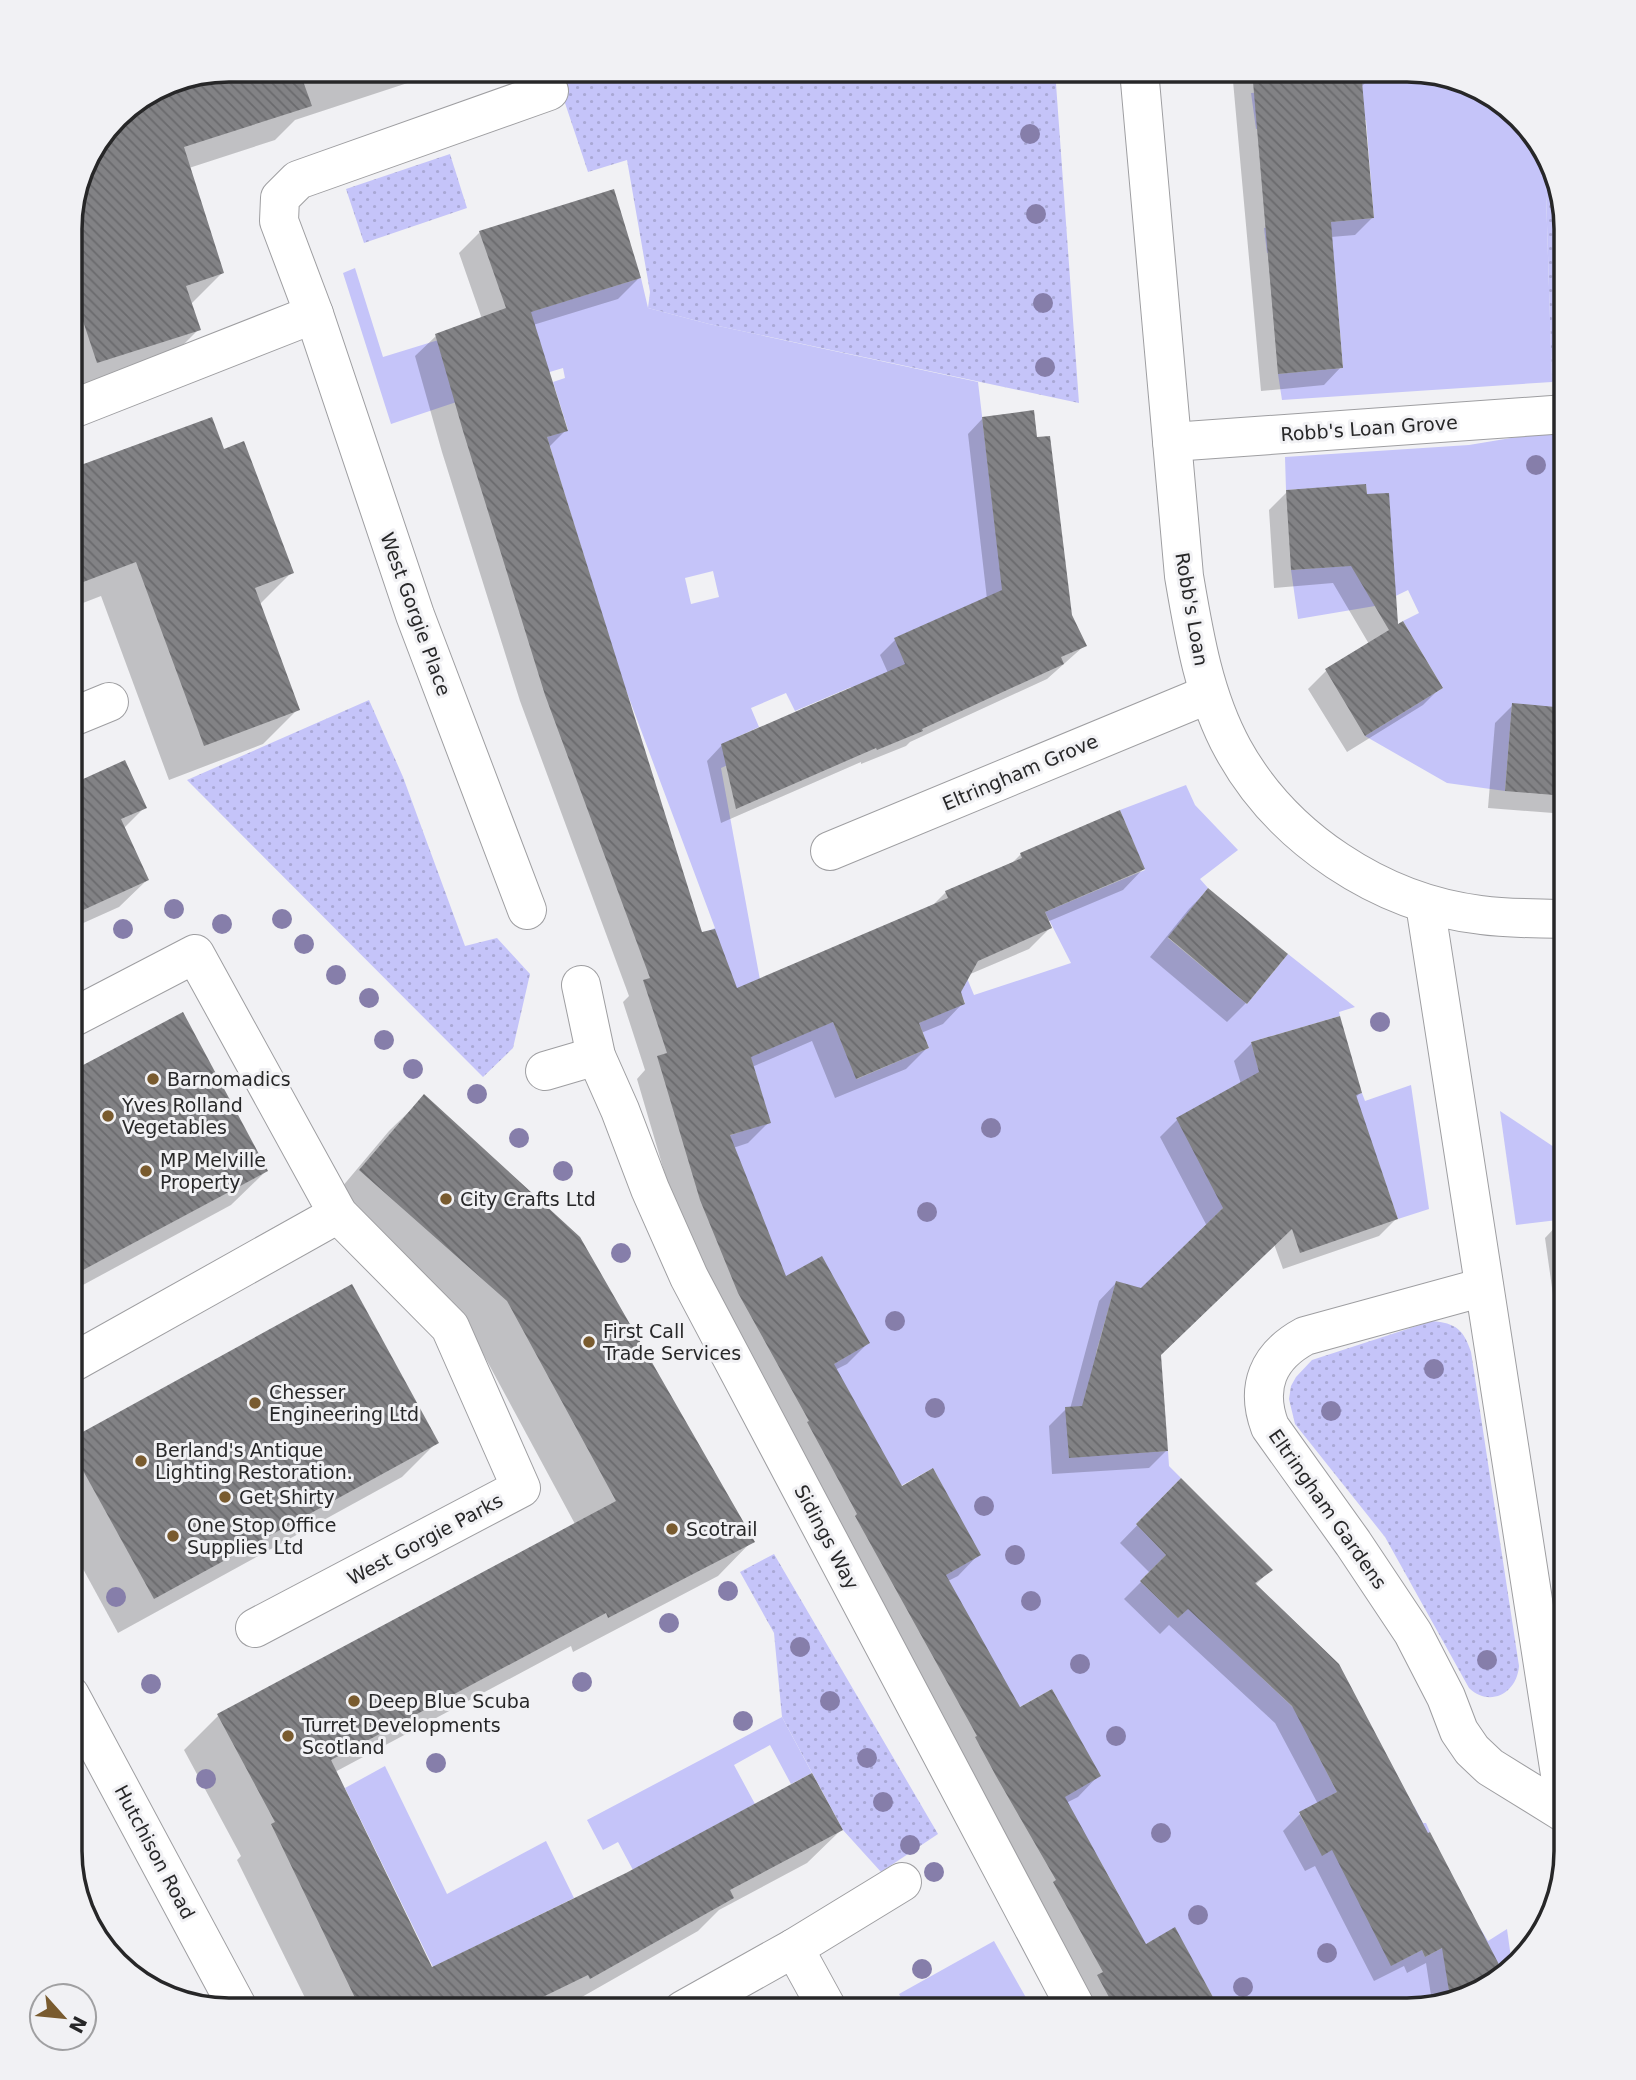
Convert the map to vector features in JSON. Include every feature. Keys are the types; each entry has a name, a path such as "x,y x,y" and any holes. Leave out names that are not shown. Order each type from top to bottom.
{"street":[{"name":"Robb's Loan","path":"1140,83 1184,576 1195,640 1209,694 1233,749 1259,789 1287,821 1322,851 1371,881 1425,904 1480,915 1554,918"},
{"name":"West Gorgie Place","path":"527,910 415,615 314,314 279,221 280,198 298,180 549,91"},
{"path":"83,405 314,314"},
{"name":"Robb's Loan Grove","path":"1172,442 1554,415"},
{"name":"Eltringham Grove","path":"830,851 1209,694"},
{"path":"83,713 109,702"},
{"name":"Eltringham Gardens","path":"1425,904 1554,1737"},
{"name":"West Gorgie Parks","path":"83,1012 195,954 338,1214 450,1327 521,1488 255,1628"},
{"name":"Sidings Way","path":"581,985 596,1056 689,1276 1071,1998"},
{"path":"545,1071 596,1056"},
{"path":"82,1357 338,1214"},
{"name":"Eltringham Gardens","path":"1484,1287 1306,1336 1289,1345 1269,1370 1264,1404 1270,1427 1413,1633 1441,1686 1459,1731 1472,1750 1490,1767 1554,1807"},
{"name":"Hutchison Road","path":"82,1718 233,1998"},
{"path":"705,1998 902,1882"},
{"path":"794,1948 821,1998"}],"shaded area":[{"path":"558,82 1056,83 1079,403 709,324 648,308 650,292 627,160 588,172"},
{"path":"1366,83 1416,83 1445,87 1463,93 1511,125 1534,156 1546,181 1552,382 1282,400 1278,374 1343,368 1335,270 1316,249 1267,253 1264,228 1374,218 1366,120 1256,129 1251,93"},
{"path":"450,154 467,208 364,243 346,189"},
{"path":"1546,181 1554,229 1552,382"},
{"path":"355,268 383,357 641,278 648,308 709,324 978,382 998,551 1032,579 895,638 911,677 857,701 851,687 795,711 786,693 751,708 759,727 735,738 744,758 721,768 772,1045 833,1022 857,1079 929,1048 919,1023 965,1003 952,971 962,966 974,995 1071,963 1045,912 1145,870 1120,810 1186,785 1195,805 1238,850 1200,879 1208,888 1168,938 1247,1004 1288,954 1355,1007 1339,1012 1340,1016 1251,1042 1272,1118 1362,1093 1365,1101 1411,1085 1429,1209 1398,1219 1377,1158 1225,1206 1152,1278 1161,1294 1116,1282 1096,1353 1100,1405 1066,1408 1069,1457 1168,1451 1169,1466 1181,1478 1136,1524 1166,1555 1140,1581 1178,1618 1204,1592 1200,1619 1300,1714 1366,1715 1312,1744 1337,1792 1299,1813 1322,1855 1414,1806 1430,1832 1376,1862 1392,1965 1422,1950 1425,1957 1480,1928 1488,1941 1507,1929 1511,1955 1488,1973 1448,1980 1449,1991 1407,1998 1213,1998 1175,1928 1130,1953 1123,1902 1098,1857 1058,1800 1100,1776 1052,1689 1007,1714 939,1579 980,1555 933,1468 888,1493 829,1367 869,1343 777,1281 725,1137 770,1122 742,1027 686,940 715,928 623,682 547,437 568,430 553,382 565,378 563,368 391,424 343,273","holes":["713,571 719,597 691,604 685,578"]},
{"path":"1554,431 1554,707 1512,704 1505,791 1447,783 1365,736 1443,688 1403,621 1419,613 1408,590 1375,606 1298,619 1291,570 1375,564 1366,485 1286,490 1285,457 1469,445"},
{"path":"369,700 403,777 465,946 497,938 530,974 513,1048 483,1077 187,780"},
{"path":"1500,1111 1554,1147 1554,1220 1516,1225"},
{"path":"1432,1321 1458,1329 1471,1352 1519,1666 1513,1684 1501,1695 1494,1697 1485,1697 1469,1688 1385,1537 1295,1424 1289,1399 1296,1377 1312,1360"},
{"path":"774,1554 938,1834 881,1872 843,1830 782,1717 774,1633 740,1572"},
{"path":"782,1717 812,1773 791,1784 770,1745 734,1765 755,1804 633,1870 618,1842 603,1850 587,1820"},
{"path":"385,1766 447,1894 546,1841 574,1898 433,1967 345,1788"},
{"path":"994,1941 1026,1998 901,1998 899,1994"}],"building":[{"path":"229,82 303,82 312,106 184,147 224,273 186,286 201,330 97,363 83,321 83,220 87,191 93,173 107,148 132,119 164,97 182,90"},
{"path":"1253,83 1362,83 1374,218 1331,222 1343,368 1278,374"},
{"path":"614,189 641,278 531,312 568,431 547,437 702,932 715,929 737,988 948,898 945,891 1022,858 1020,853 1120,810 1145,869 1045,912 1052,928 978,961 961,992 965,1004 919,1023 929,1048 856,1079 833,1022 751,1057 771,1123 730,1135 786,1276 822,1256 870,1343 834,1364 902,1486 933,1468 981,1555 946,1575 1020,1707 1052,1689 1101,1776 1065,1797 1146,1944 1175,1927 1213,1998 1109,1998 1097,1975 1103,1972 1053,1882 1056,1880 996,1776 975,1737 977,1736 855,1516 857,1514 807,1422 809,1421 738,1293 700,1200 657,1056 667,1053 643,980 650,978 545,695 435,334 506,308 479,231"},
{"path":"1034,410 1037,437 1050,436 1072,615 1087,646 1061,657 1064,664 922,729 923,731 877,750 876,748 736,809 721,744 905,664 894,638 1002,590 982,417"},
{"path":"212,417 224,449 244,441 294,573 255,588 300,710 204,746 136,562 83,582 83,464"},
{"path":"1366,484 1367,494 1389,493 1398,624 1403,621 1443,688 1365,736 1325,669 1389,630 1351,566 1291,570 1286,490"},
{"path":"1512,703 1554,707 1554,795 1505,791"},
{"path":"125,760 147,808 121,819 149,880 83,910 83,779"},
{"path":"1208,888 1288,954 1247,1004 1168,937"},
{"path":"183,1012 268,1171 82,1270 82,1065"},
{"path":"1340,1016 1362,1093 1356,1095 1398,1219 1300,1253 1292,1229 1161,1355 1168,1451 1069,1458 1065,1407 1082,1406 1116,1281 1141,1288 1223,1208 1176,1118 1259,1072 1251,1042"},
{"path":"424,1094 580,1237 755,1542 608,1618 606,1613 331,1760 432,1967 626,1873 812,1773 843,1830 730,1890 734,1898 590,1979 588,1975 541,1998 355,1998 271,1824 275,1822 217,1714 616,1501 507,1301 359,1170"},
{"path":"352,1284 439,1443 154,1599 82,1469 82,1432"},
{"path":"1181,1478 1273,1570 1255,1583 1339,1664 1499,1965 1472,1983 1449,1991 1442,1948 1425,1957 1422,1950 1391,1966 1332,1850 1322,1856 1299,1812 1337,1792 1292,1706 1188,1609 1178,1618 1140,1581 1166,1555 1136,1524"}],"place":[{"name":"Barnomadics","path":"153,1079"},
{"name":"Yves Rolland Vegetables","path":"108,1116"},
{"name":"MP Melville Property","path":"146,1171"},
{"name":"City Crafts Ltd","path":"446,1199"},
{"name":"First Call Trade Services","path":"589,1342"},
{"name":"Chesser Engineering Ltd","path":"255,1403"},
{"name":"Berland's Antique Lighting Restoration.","path":"141,1461"},
{"name":"Get Shirty","path":"225,1497"},
{"name":"Scotrail","path":"672,1529"},
{"name":"One Stop Office Supplies Ltd","path":"173,1536"},
{"name":"Deep Blue Scuba","path":"354,1701"},
{"name":"Turret Developments Scotland","path":"288,1736"}]}
